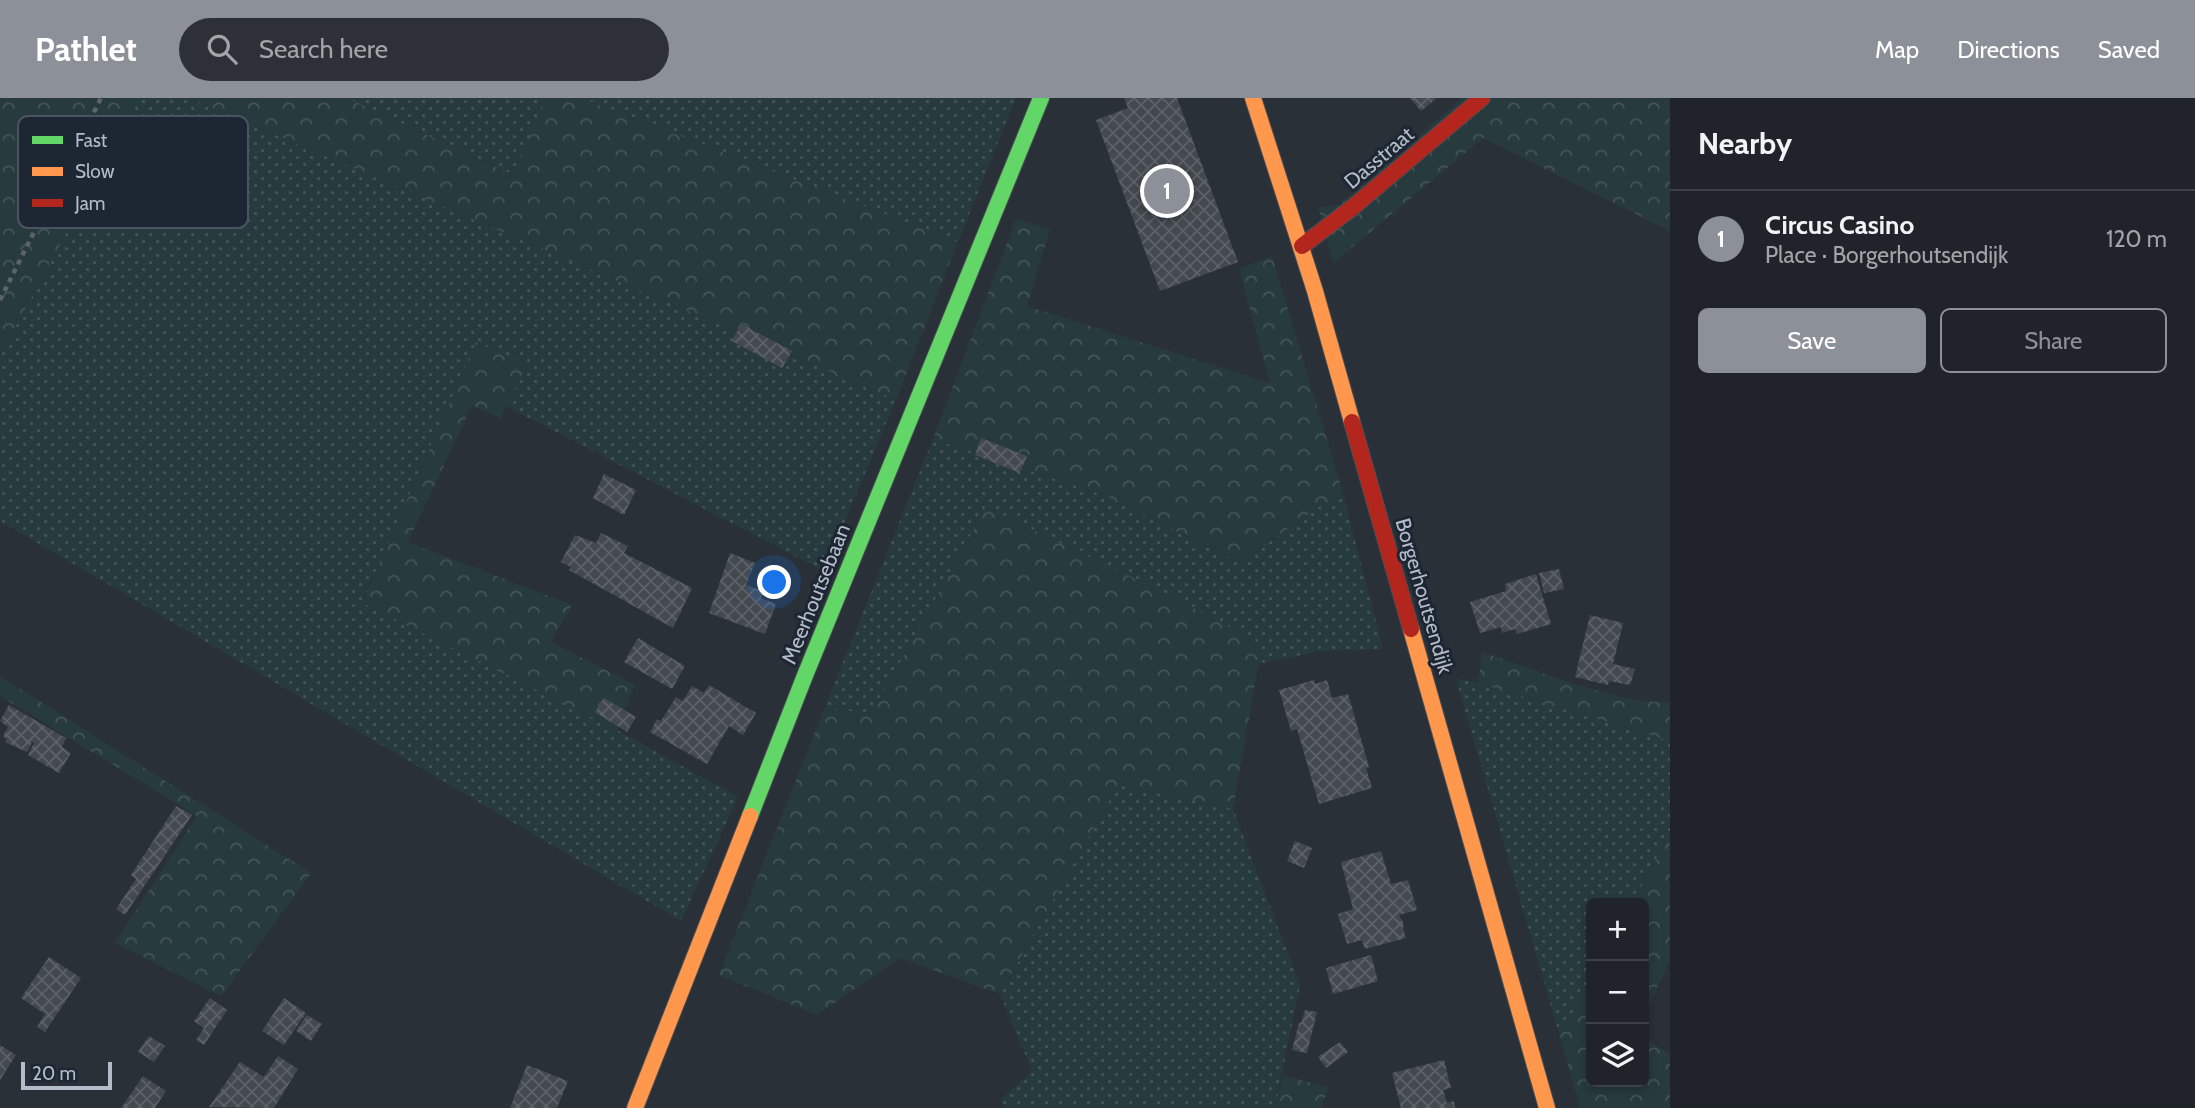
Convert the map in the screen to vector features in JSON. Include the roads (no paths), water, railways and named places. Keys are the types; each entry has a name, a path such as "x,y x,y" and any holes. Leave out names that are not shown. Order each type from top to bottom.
{"street":[{"name":"Meerhoutsebaan","path":"635,1108 799,691 1041,98"},
{"name":"Borgerhoutsendijk","path":"1253,98 1302,246 1547,1108"},
{"name":"Dasstraat","path":"1302,246 1353,207 1482,98"}],"place":[{"name":"Circus Casino","path":"1167,191"}]}
